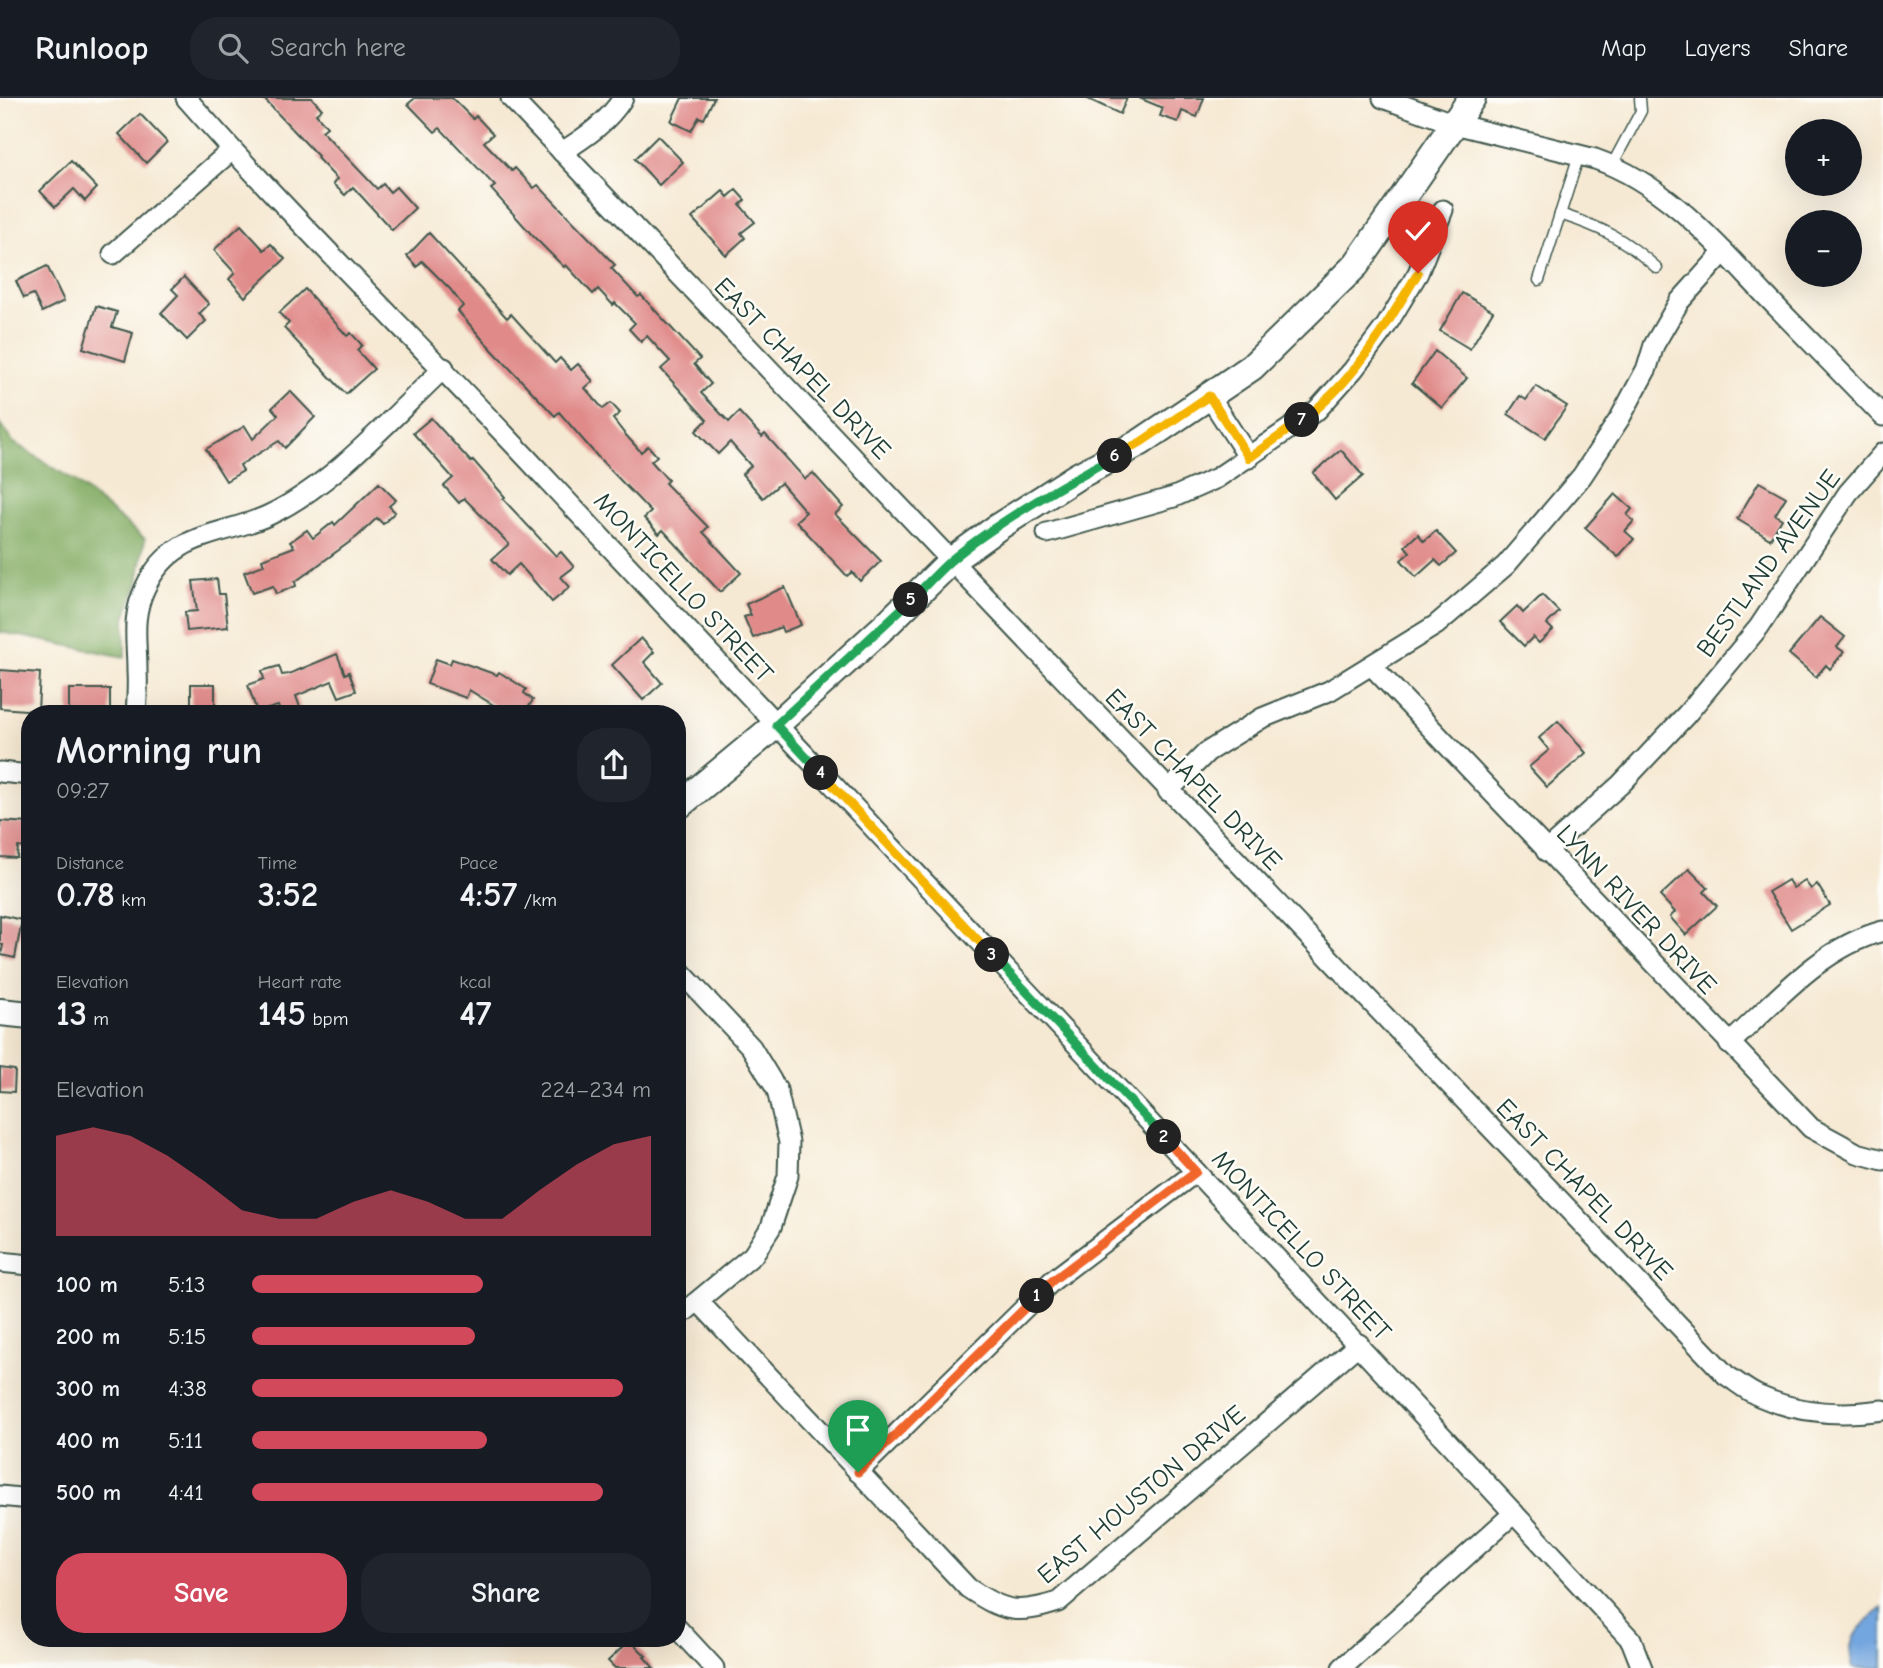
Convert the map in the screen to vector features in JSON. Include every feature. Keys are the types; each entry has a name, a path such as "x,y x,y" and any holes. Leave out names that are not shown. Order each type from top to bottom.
{"main road":[{"path":"686,800 776,725 888,623 951,561 1020,513 1076,477 1141,442 1252,367 1356,265 1472,98"},
{"path":"0,1012 21,1014"}],"street":[{"name":"MONTICELLO STREET","path":"186,98 232,150 444,368 1359,1344 1631,1640 1642,1668"},
{"name":"EAST CHAPEL DRIVE","path":"511,98 1726,1375 1759,1396 1816,1413 1847,1415 1883,1410"},
{"path":"562,152 587,136 615,110 623,98"},
{"path":"1383,98 1455,124 1612,165 1640,181 1694,221 1883,416"},
{"path":"113,254 232,150"},
{"path":"1047,533 1174,497 1217,478 1317,410 1353,370 1386,326 1418,273 1443,210"},
{"path":"1168,790 1207,752 1251,725 1329,691 1436,625 1506,565 1582,476 1620,418 1647,368 1654,345 1679,302 1724,252"},
{"path":"136,705 134,620 145,587 160,565 177,550 200,536 268,515 323,482 444,368"},
{"path":"1209,396 1249,458"},
{"name":"BESTLAND AVENUE","path":"1546,850 1620,784 1686,715 1759,627 1847,493 1883,453"},
{"name":"LYNN RIVER DRIVE","path":"1372,666 1811,1128 1857,1153 1883,1160"},
{"path":"0,772 21,774"},
{"path":"1729,1044 1827,955 1860,937 1883,931"},
{"path":"686,978 751,1047 777,1090 789,1142 788,1176 771,1227 753,1255 686,1311"},
{"path":"858,1472 1052,1281 1196,1172"},
{"path":"0,1262 21,1264"},
{"name":"EAST HOUSTON DRIVE","path":"698,1301 968,1588 992,1604 1027,1612 1058,1602 1359,1344"},
{"path":"0,1496 21,1498"},
{"path":"1342,1668 1514,1513"},
{"path":"686,1638 714,1668"}],"lane":[{"path":"1612,165 1641,111 1640,98"},
{"path":"1539,280 1579,155"},
{"path":"1560,214 1601,228 1632,246 1657,268"}],"green space":[{"path":"0,424 13,442 73,480 145,539 138,582 125,618 125,657 0,632"}],"water":[{"path":"1883,1608 1883,1668 1853,1668 1851,1648 1856,1633"}],"building":[{"path":"263,98 312,98 322,109 316,114 327,127 322,131 377,189 383,184 390,192 396,187 415,208 392,230 353,187 345,195 333,184 337,179"},
{"path":"415,98 452,98 473,119 476,116 493,134 484,142 512,171 515,168 534,188 538,185 615,265 611,268 638,297 641,295 700,359 694,364 711,384 701,393 729,422 739,412 762,437 765,434 805,479 813,473 843,507 835,514 881,561 860,581 852,572 847,576 796,521 806,512 781,483 763,498 742,474 751,466 730,442 718,454 696,431 707,420 661,369 670,361 647,336 641,342 629,329 635,323 615,303 613,305 598,289 593,294 533,236 491,189 495,186 440,128 435,132 408,104"},
{"path":"682,98 714,98 704,119 699,117 691,131 671,121"},
{"path":"1086,98 1127,98 1120,114"},
{"path":"1139,98 1204,98 1197,117 1182,111 1178,122 1160,116 1163,108"},
{"path":"140,114 167,142 146,163 119,134"},
{"path":"658,136 683,162 659,185 635,159"},
{"path":"71,161 97,188 85,201 74,189 55,207 40,191"},
{"path":"736,190 745,200 740,205 755,222 741,233 745,238 726,255 692,218 723,191 728,197"},
{"path":"241,225 264,250 271,244 285,259 245,297 229,279 235,273 214,250"},
{"path":"429,233 507,318 511,314 555,363 560,358 571,370 578,364 593,381 585,388 603,409 611,403 620,413 613,419 624,433 641,452 648,446 657,456 651,461 668,480 665,483 708,527 703,532 741,573 720,592 663,530 659,534 644,518 651,512 559,412 555,416 483,340 458,311 463,306 450,289 422,261 417,267 407,256"},
{"path":"47,266 64,301 42,312 33,294 24,298 16,281"},
{"path":"184,277 209,304 199,314 206,321 187,340 161,313 178,295 172,289"},
{"path":"305,289 347,336 351,333 362,345 357,350 374,369 346,394 284,328 289,323 279,313"},
{"path":"1462,293 1493,311 1470,349 1440,331"},
{"path":"96,306 117,312 112,327 133,333 125,361 83,348"},
{"path":"1435,351 1467,378 1442,408 1412,383"},
{"path":"1536,386 1567,406 1545,438 1508,414 1520,396 1526,400"},
{"path":"290,391 315,417 285,448 279,441 240,465 243,471 226,481 206,449 245,426 253,439 278,415 272,408"},
{"path":"431,418 471,462 473,460 505,497 503,499 556,556 561,552 574,567 561,577 570,587 552,602 519,564 507,575 492,559 509,544 464,498 459,503 444,486 453,478 413,433"},
{"path":"1341,450 1363,476 1335,500 1313,473"},
{"path":"1759,482 1786,497 1775,515 1782,519 1770,539 1737,519"},
{"path":"379,483 396,500 389,506 395,512 383,524 377,518 358,536 295,582 296,586 276,594 273,586 252,593 244,572 264,565 262,559 294,547 290,542 307,530 313,538 333,522 335,525"},
{"path":"1615,494 1632,509 1627,515 1634,521 1625,531 1634,539 1618,557 1585,528"},
{"path":"1436,531 1456,553 1441,566 1435,560 1416,577 1401,560 1410,552 1405,546 1418,534 1424,541"},
{"path":"217,579 219,594 224,594 228,627 187,631 185,612 197,611 193,581"},
{"path":"785,587 801,625 783,632 781,627 753,638 744,617 751,615 746,604"},
{"path":"1542,595 1559,612 1547,624 1553,630 1539,643 1533,637 1524,646 1500,622 1517,606 1523,613"},
{"path":"1820,617 1845,637 1837,647 1844,652 1830,669 1826,665 1816,677 1789,654"},
{"path":"641,638 654,652 644,662 662,683 643,700 612,665"},
{"path":"337,654 345,674 349,672 356,691 339,697 332,681 296,696 299,705 255,705 248,685 264,679 262,671 279,666 282,675"},
{"path":"436,659 450,664 452,659 497,675 499,672 526,689 524,693 533,700 530,705 493,705 469,690 466,698 427,684"},
{"path":"0,670 40,673 38,705 21,705 21,710 0,708"},
{"path":"191,684 215,684 215,705 191,705"},
{"path":"69,689 110,689 110,705 69,705"},
{"path":"1558,721 1586,753 1547,787 1529,767 1549,750 1539,738"},
{"path":"0,821 21,822 21,847 18,847 17,858 0,857"},
{"path":"1689,869 1708,888 1704,892 1717,906 1686,935 1670,917 1675,912 1660,896"},
{"path":"1788,880 1793,888 1805,881 1811,889 1817,884 1830,905 1791,929 1768,892"},
{"path":"0,915 21,920 15,958 1,955 3,945 0,944"},
{"path":"0,1068 15,1070 14,1092 0,1091"},
{"path":"623,1647 637,1647 654,1668 615,1668 608,1661"}],"route":[{"path":"858,1472 1052,1281 1196,1172 776,725 888,623 951,561 1076,477 1141,442 1209,396 1249,458 1260,451 1317,410 1353,370 1386,326 1418,273"}]}
